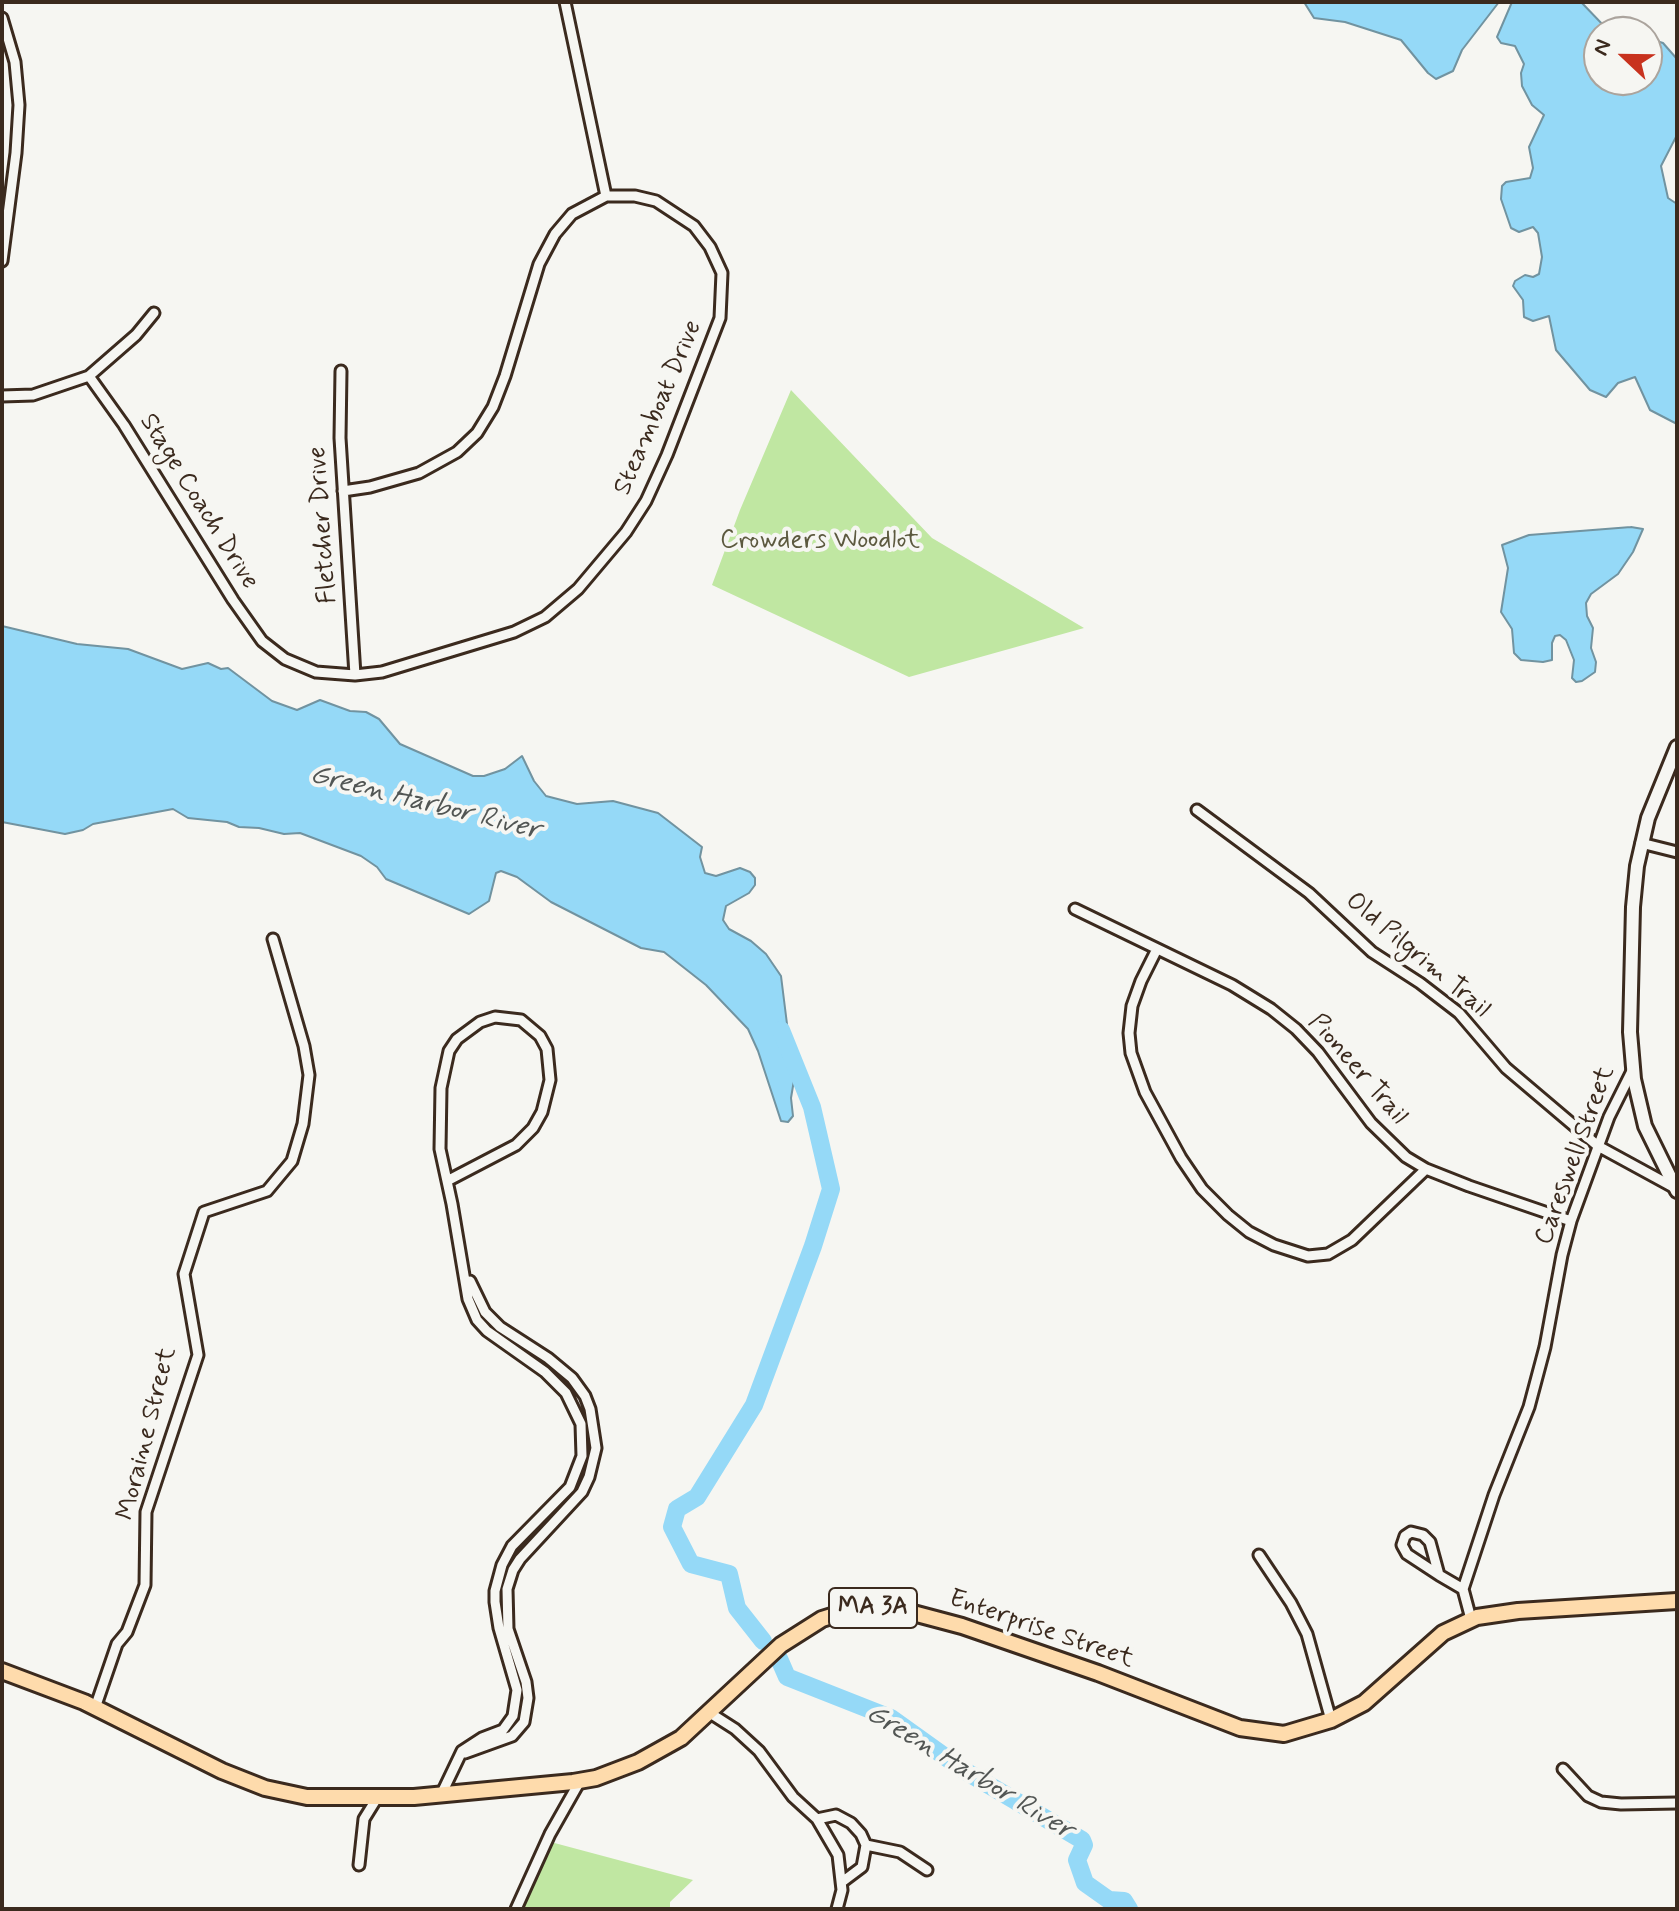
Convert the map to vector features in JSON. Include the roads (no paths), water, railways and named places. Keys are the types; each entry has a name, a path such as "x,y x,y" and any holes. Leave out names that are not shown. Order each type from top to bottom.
{"main road":[{"name":"Careswell Street","path":"1633,1069 1630,1032 1633,907 1641,843 1654,800 1677,747"},
{"path":"1633,1069 1645,1126 1676,1190"},
{"name":"Enterprise Street","path":"91,1705 222,1771 265,1788 307,1797 441,1795 580,1781 614,1771 669,1747 710,1713 766,1658 803,1630 843,1611 878,1607 923,1615 1008,1640 1240,1728 1284,1734 1331,1720 1364,1703 1392,1681 1431,1642 1471,1619 1518,1611 1677,1601"},
{"name":"MA 3A","path":"2,1671 91,1705"}],"street":[{"path":"343,491 419,473 457,452 477,433 493,407 505,376 539,264 548,245 572,214 606,196 565,2"},
{"path":"2,18 15,62 19,105 2,261"},
{"name":"Steamboat Drive","path":"355,675 382,672 514,632 545,617 593,573 646,501 720,318 722,273 710,247 694,226 665,205 635,196 606,196"},
{"path":"2,396 33,395 89,376 136,335 154,313"},
{"name":"Fletcher Drive","path":"341,371 343,491 355,675"},
{"name":"Stage Coach Drive","path":"89,376 124,425 262,641 285,659 301,666 335,675 355,675"},
{"name":"Old Pilgrim Trail","path":"1197,810 1309,893 1372,952 1459,1013 1506,1068 1598,1146 1676,1190"},
{"path":"1641,843 1677,852"},
{"name":"Pioneer Trail","path":"1075,909 1232,985 1296,1029 1318,1052 1380,1133 1406,1157 1426,1169 1571,1221"},
{"name":"Moraine Street","path":"91,1705 117,1644 127,1632 145,1585 146,1512 198,1355 184,1274 204,1212 267,1191 292,1161 303,1124 309,1075 298,1017 288,996 273,939"},
{"path":"1157,949 1132,1006 1129,1033 1131,1053 1145,1092 1181,1158 1202,1189 1228,1215 1249,1232 1283,1248 1308,1256 1328,1254 1352,1240 1426,1169"},
{"path":"441,1795 462,1751 471,1743 503,1730 509,1723 521,1683 499,1628 495,1591 502,1565 512,1546 555,1505 575,1479 582,1456 579,1417 558,1383 500,1342 477,1320 468,1299 440,1149 439,1117 444,1066 449,1051 457,1039 480,1022 495,1017 521,1020 540,1036 547,1049 550,1080 542,1112 533,1128 516,1145 447,1181"},
{"name":"Careswell Street","path":"1463,1589 1494,1495 1529,1407 1571,1221 1598,1146 1633,1069"},
{"path":"459,1243 472,1291 485,1312 572,1378 585,1396 596,1448 582,1492 513,1570 506,1605 512,1657"},
{"path":"500,1342 510,1333"},
{"path":"579,1417 591,1414"},
{"path":"555,1505 563,1514"},
{"path":"1439,1575 1430,1542 1423,1535 1411,1532 1405,1536 1402,1545 1407,1554 1439,1575 1463,1589 1471,1619"},
{"path":"1259,1555 1284,1591 1307,1634 1331,1720"},
{"path":"502,1565 513,1570"},
{"path":"710,1713 735,1729 759,1751 793,1797 817,1819 838,1855 842,1882 837,1909"},
{"path":"1563,1769 1588,1796 1601,1802 1677,1803"},
{"path":"516,1909 550,1834 580,1781"},
{"path":"359,1865 364,1819 377,1798"},
{"path":"817,1819 836,1815 843,1818 857,1828 866,1845 862,1867 842,1882"},
{"path":"866,1845 900,1852 927,1870"}],"water":[{"path":"1304,2 1499,2 1462,50 1453,71 1436,79 1401,40 1345,22 1314,18"},
{"path":"1512,2 1581,2 1594,16 1583,16 1583,96 1663,96 1663,43 1677,59 1677,135 1661,166 1668,198 1677,204 1677,424 1650,410 1635,377 1618,383 1606,397 1590,390 1556,350 1549,316 1533,321 1524,317 1523,300 1513,286 1525,275 1533,277 1539,274 1542,257 1538,233 1533,227 1519,232 1511,228 1501,199 1502,186 1506,182 1530,178 1533,168 1529,147 1544,115 1532,105 1522,86 1524,64 1515,46 1501,43 1497,37"},
{"path":"1631,527 1643,529 1633,552 1618,574 1591,594 1586,603 1587,616 1593,628 1591,648 1596,662 1595,672 1582,681 1576,682 1572,678 1574,660 1566,640 1560,635 1555,636 1552,643 1552,660 1521,660 1514,653 1512,629 1501,612 1508,568 1502,545 1529,535"},
{"path":"2,626 77,644 128,649 182,669 208,663 221,669 228,668 272,701 297,710 320,700 350,711 366,712 379,719 400,744 473,776 505,769 522,756 534,781 546,796 577,804 613,801 658,813 702,847 700,857 705,873 716,876 740,868 755,878 755,885 749,893 726,906 723,920 729,929 766,954 781,976 794,1080 791,1098 793,1116 788,1122 781,1121 748,1029 706,985 664,952 641,948 551,902 517,877 501,871 496,873 489,901 469,914 386,879 377,867 361,856 300,833 284,834 239,827 227,822 188,818 173,809 93,824 65,834 2,822"}],"waterway":[{"name":"Green Harbor River","path":"763,1641 737,1608 729,1574 691,1564 672,1527 677,1509 697,1497 754,1405 831,1189 812,1107 781,1030"},
{"name":"Green Harbor River","path":"777,1654 787,1677 891,1718 965,1771 1082,1840 1084,1845 1077,1860 1085,1883 1109,1900 1124,1901 1129,1909"}],"park label":[{"name":"Crowders Woodlot","path":"820,542"}]}
